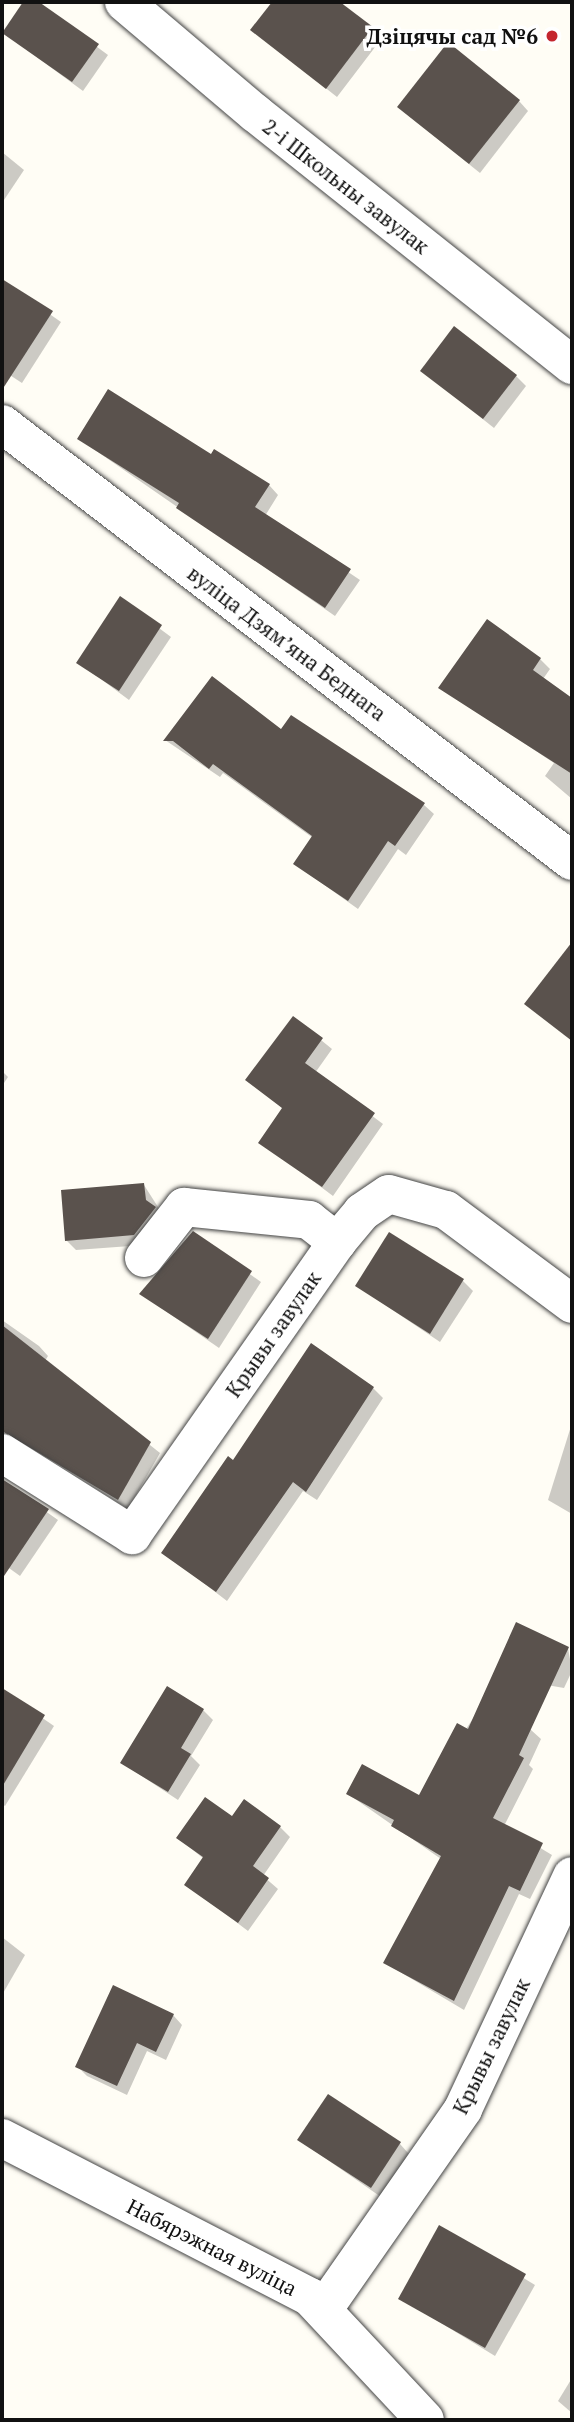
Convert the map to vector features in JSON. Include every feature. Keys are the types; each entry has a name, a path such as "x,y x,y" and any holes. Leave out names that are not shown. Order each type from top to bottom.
{"street":[{"name":"2-і Школьны завулак","path":"124,2 255,113 572,365"},
{"name":"вуліца Дзямʼяна Беднага","path":"2,424 572,861"},
{"name":"Крывы завулак","path":"2,1453 132,1535 337,1242 362,1212 389,1194 446,1210 572,1304"},
{"path":"144,1258 184,1207 309,1220 337,1242"},
{"name":"Крывы завулак","path":"323,2310 463,2109 572,1876"},
{"name":"Набярэжная вуліца","path":"2,2138 310,2297 425,2420"}],"building":[{"path":"23,2 39,2 99,44 72,82 2,33"},
{"path":"272,2 340,2 373,27 326,89 250,30"},
{"path":"448,42 520,100 469,164 397,107"},
{"path":"2,279 53,311 2,390"},
{"path":"454,326 517,375 483,419 420,371"},
{"path":"108,389 211,454 214,449 270,484 255,507 351,569 325,608 176,508 179,503 77,439"},
{"path":"120,596 162,625 119,691 76,663"},
{"path":"487,619 541,658 533,670 572,698 572,774 438,688"},
{"path":"212,676 281,729 291,715 425,803 395,846 388,841 348,901 293,864 312,836 213,764 209,769 173,741 163,741"},
{"path":"572,942 572,1041 524,1004"},
{"path":"293,1016 323,1038 305,1063 375,1113 322,1187 258,1143 282,1108 245,1080"},
{"path":"144,1183 146,1200 156,1207 134,1235 65,1241 61,1190"},
{"path":"193,1231 252,1271 208,1339 139,1294"},
{"path":"389,1232 464,1279 430,1334 355,1286"},
{"path":"2,1325 151,1442 118,1500 2,1431"},
{"path":"311,1343 374,1387 306,1492 293,1482 216,1592 161,1553 228,1456 233,1460"},
{"path":"2,1479 49,1509 2,1579"},
{"path":"516,1622 569,1647 519,1755 524,1758 493,1818 543,1843 520,1891 509,1886 454,2001 383,1963 441,1856 391,1826 394,1820 346,1794 362,1764 419,1795 457,1723 468,1729"},
{"path":"167,1686 204,1709 181,1748 191,1754 168,1792 120,1763"},
{"path":"2,1688 45,1715 2,1787"},
{"path":"205,1797 232,1816 244,1799 281,1826 253,1866 269,1878 238,1923 184,1885 203,1857 176,1838"},
{"path":"113,1985 174,2014 156,2052 137,2043 117,2086 75,2067"},
{"path":"328,2094 401,2142 371,2188 297,2140"},
{"path":"439,2225 526,2274 485,2348 398,2299"}],"place":[{"name":"Дзіцячы сад №6","path":"552,36"}]}
